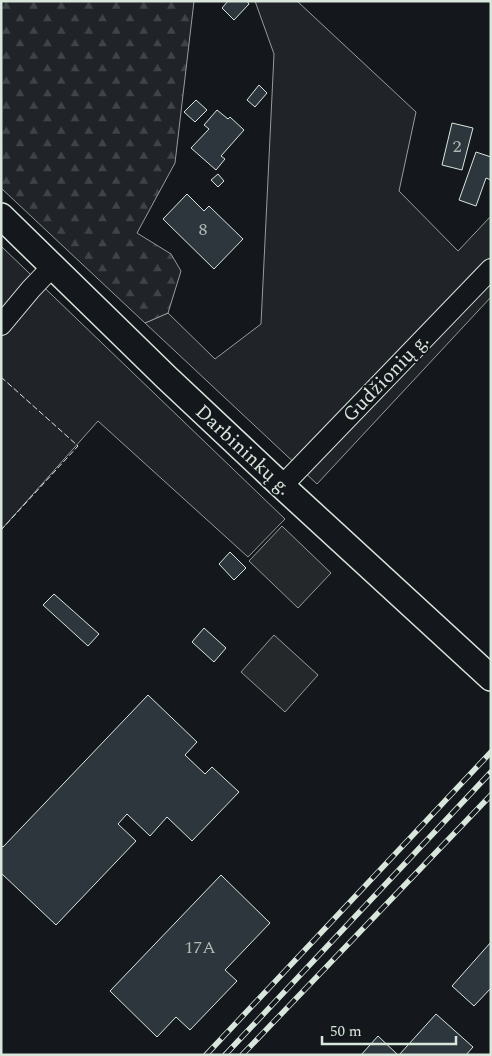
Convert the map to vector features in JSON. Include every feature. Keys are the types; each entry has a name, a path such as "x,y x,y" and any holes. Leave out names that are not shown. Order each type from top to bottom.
{"main road":[{"name":"Darbininkų g.","path":"1,216 282,486 491,678"}],"street":[{"path":"1,325 52,267"},
{"name":"Gudžionių g.","path":"282,486 491,269"}],"green space":[{"path":"1,1 194,1 175,163 137,233 171,254 181,271 168,313 145,323 1,188"},
{"path":"255,1 297,1 416,112 399,191 458,251 491,216 491,297 317,484 145,323 168,313 215,359 261,324 274,54"},
{"path":"1,246 285,519 248,557 98,421 1,530"}],"shaded area":[{"path":"282,526 331,573 298,608 249,561"},
{"path":"274,635 318,675 285,712 241,672"}],"building":[{"path":"228,1 247,1 249,4 234,20 222,8"},
{"path":"259,85 267,93 255,107 247,100"},
{"path":"196,100 207,110 195,122 184,112"},
{"path":"217,110 228,119 230,117 244,130 221,156 225,159 216,170 191,148 209,129 204,125"},
{"path":"452,123 473,128 462,170 442,165"},
{"path":"476,152 491,157 491,180 486,178 476,206 459,200"},
{"path":"218,174 224,181 218,187 211,180"},
{"path":"187,194 204,211 209,206 243,239 214,269 163,219"},
{"path":"230,552 246,568 234,580 219,564"},
{"path":"54,594 99,634 88,646 43,605"},
{"path":"204,628 226,648 214,662 192,642"},
{"path":"148,695 197,742 185,755 205,774 212,767 239,792 192,841 167,817 150,836 127,814 118,824 136,841 56,925 1,873 1,845 3,847"},
{"path":"221,875 270,923 225,970 237,981 190,1030 176,1017 157,1037 110,991"},
{"path":"491,942 491,988 474,1006 452,986"},
{"path":"436,1014 473,1047 466,1055 399,1055"},
{"path":"378,1036 398,1055 361,1055"}],"railway":[{"path":"206,1055 491,752"},
{"path":"225,1055 491,772"},
{"path":"242,1055 491,795"}],"fence":[{"path":"1,377 78,446 1,530"}]}
